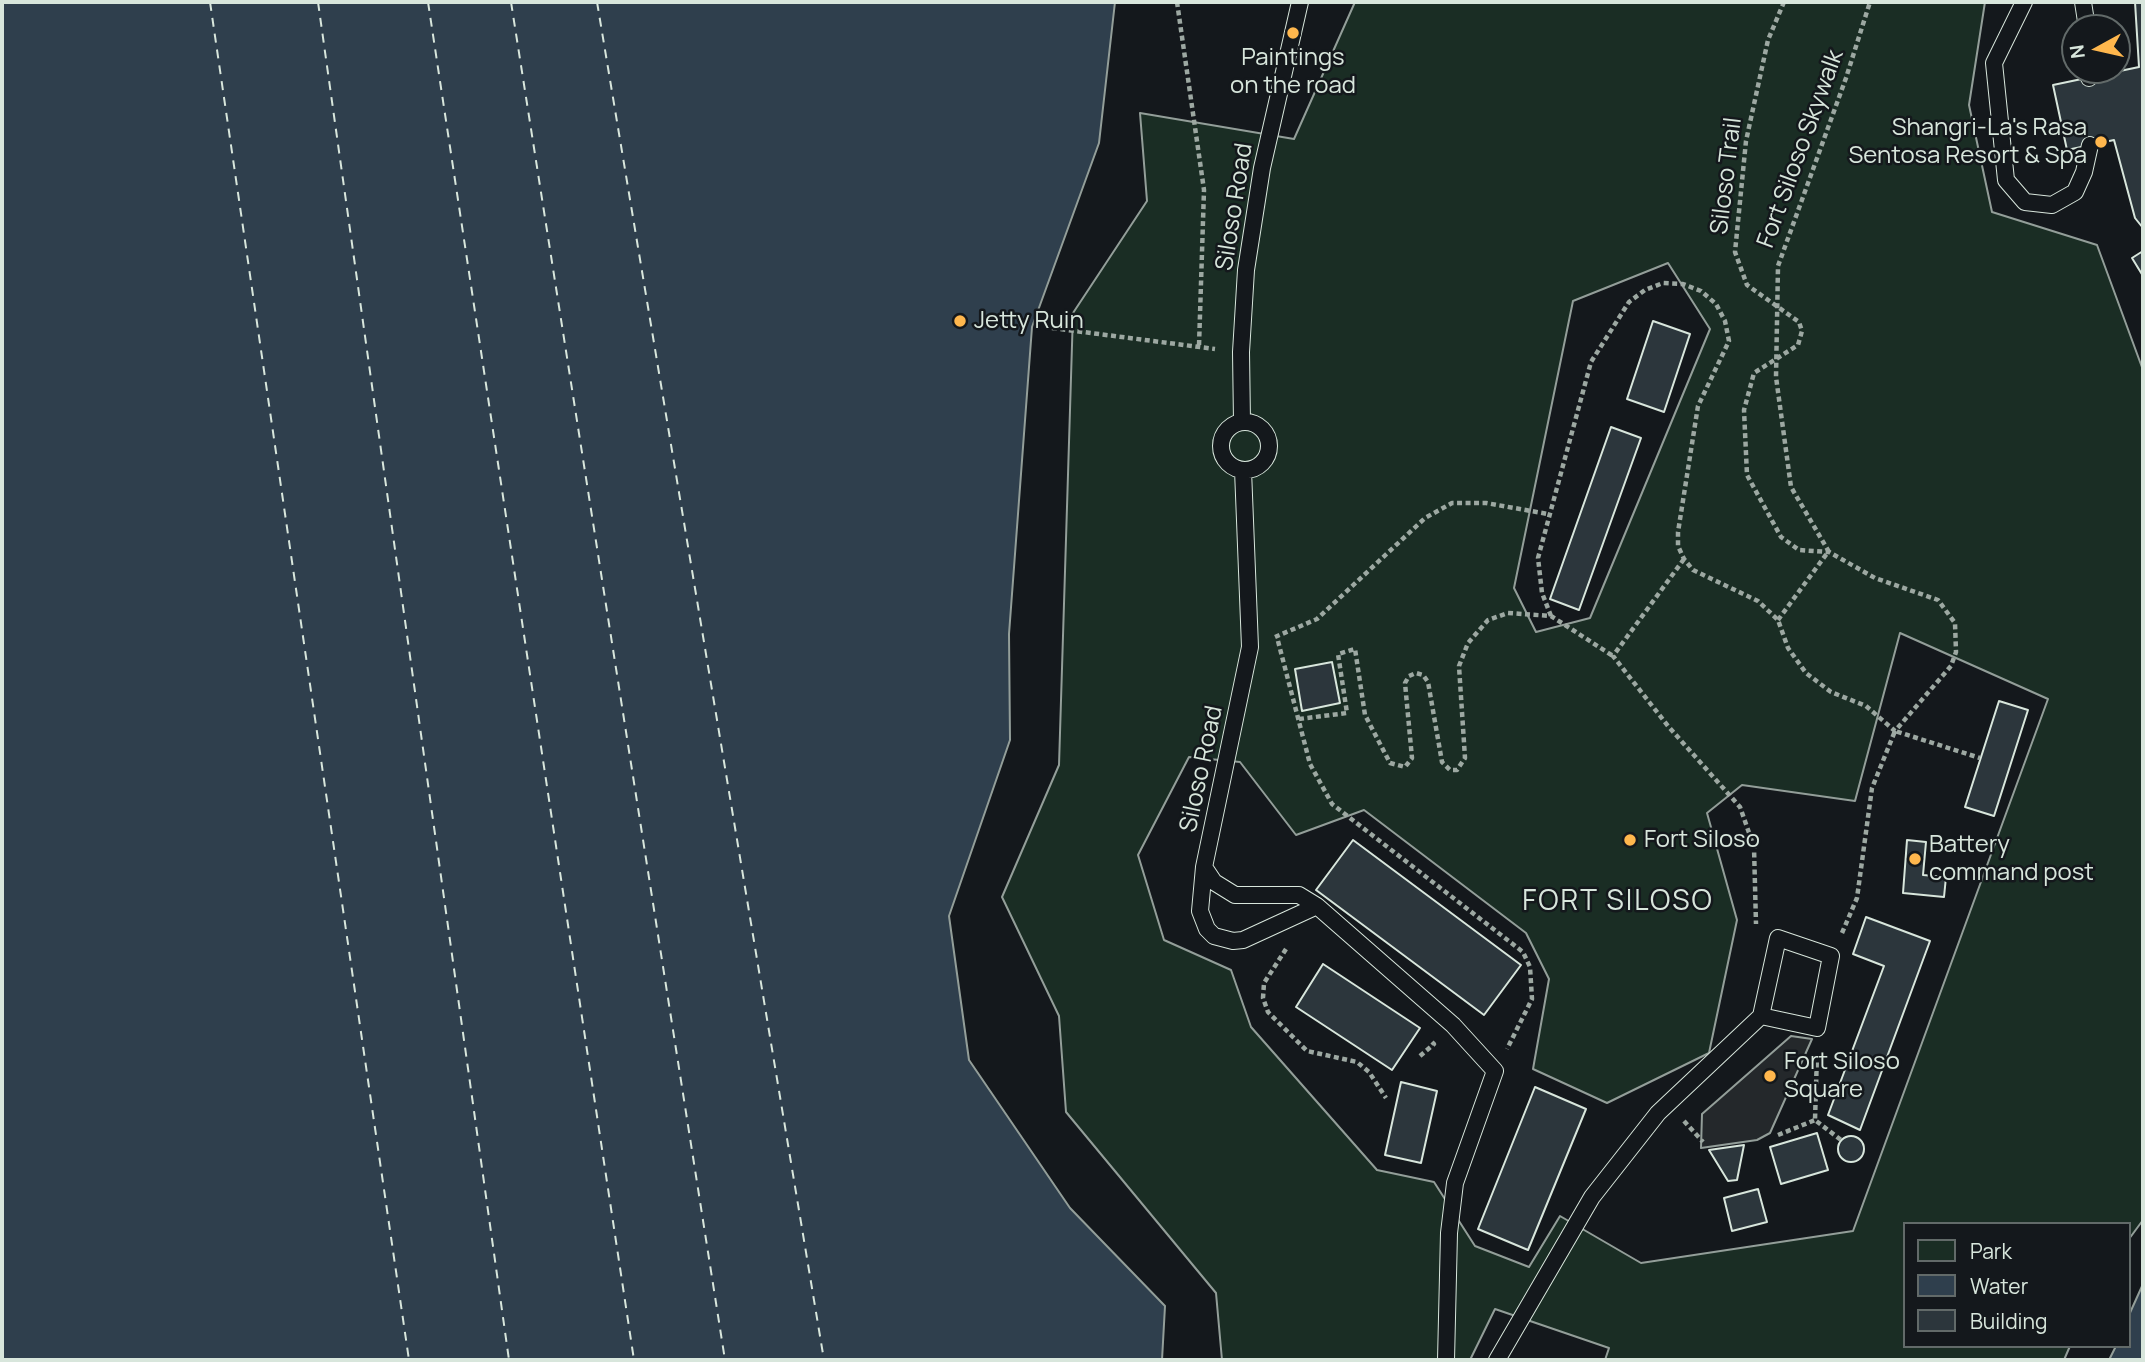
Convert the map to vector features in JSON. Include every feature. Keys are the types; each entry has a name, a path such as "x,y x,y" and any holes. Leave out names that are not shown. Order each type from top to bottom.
{"lane":[{"name":"Siloso Road","path":"1242,422 1241,352 1246,270 1262,168 1300,2"},
{"path":"2024,2 1994,63 2006,180 2025,202 2052,205 2075,192 2084,172 2090,145"},
{"path":"1242,422 1259,426 1266,434 1269,452 1259,465 1242,470 1226,460 1222,451 1226,432 1242,422"},
{"name":"Siloso Road","path":"1242,470 1250,647 1204,867 1200,911 1207,929 1214,936 1224,940 1243,940 1317,906"},
{"name":"Siloso Road","path":"1204,867 1214,882 1235,895 1299,895 1317,906"},
{"path":"1317,906 1453,1025 1495,1071 1455,1183 1450,1233 1446,1360"},
{"path":"1497,1360 1592,1197 1658,1113 1761,1016 1778,938 1832,956 1817,1028 1761,1016"}],"path":[{"path":"1177,2 1204,190 1199,346"},
{"name":"Siloso Trail","path":"1784,2 1768,40 1746,141 1735,252 1746,285 1799,322 1802,331 1798,345 1754,373 1744,410 1747,475 1781,537 1799,550 1829,552"},
{"name":"Fort Siloso Skywalk","path":"1829,552 1791,487 1776,377 1778,266 1846,78 1870,2"},
{"path":"1551,615 1542,593 1538,558 1591,362 1629,302 1645,290 1663,284 1683,284 1701,291 1716,304 1725,321 1729,341 1698,406 1678,532 1678,546 1684,559 1693,570 1758,601 1778,620 1788,648 1806,673 1831,692 1866,706 1895,731 1980,758"},
{"path":"1052,328 1241,352"},
{"path":"1250,647 1317,619 1425,517 1452,503 1486,503 1548,514"},
{"path":"1778,620 1829,552 1875,578 1938,600 1955,623 1956,652 1951,666 1895,731 1872,788 1857,898 1832,956"},
{"path":"1613,656 1684,559"},
{"path":"1299,719 1347,713 1338,654 1355,649 1366,715 1390,763 1405,767 1412,758 1405,683 1409,676 1416,673 1423,675 1428,682 1442,762 1450,770 1457,770 1465,758 1460,666 1468,643 1488,620 1508,613 1551,615 1613,656 1668,726 1740,807 1754,847 1756,925"},
{"path":"1276,636 1310,764 1332,804 1522,952 1530,967 1532,999 1495,1071"},
{"path":"1284,921 1287,948 1264,983 1263,998 1268,1012 1307,1051 1357,1062 1369,1072 1386,1098"},
{"path":"1815,1120 1817,1028"},
{"path":"1679,1116 1703,1142"},
{"path":"1777,1135 1815,1120"},
{"path":"1815,1120 1841,1140"}],"green space":[{"path":"1355,2 1985,2 1969,105 1992,212 2097,245 2143,370 2143,1220 2131,1236 2131,1222 1904,1222 1904,1348 2069,1348 2064,1360 1605,1360 1609,1348 1495,1309 1470,1360 1222,1360 1216,1293 1066,1112 1059,1016 1002,897 1059,765 1073,313 1147,201 1140,113 1294,139","holes":["1668,263 1710,329 1590,618 1536,632 1514,588 1573,301","1900,633 2048,699 1853,1231 1641,1263 1560,1216 1529,1267 1475,1246 1434,1182 1377,1170 1251,1027 1231,970 1164,940 1138,855 1189,757 1240,762 1296,835 1364,810 1526,933 1549,979 1533,1069 1607,1103 1709,1053 1737,920 1707,813 1742,785 1855,801"]}],"shaded area":[{"name":"Fort Siloso Square","path":"1791,1036 1812,1039 1770,1133 1757,1140 1701,1148 1702,1114"}],"water":[{"path":"2,2 1115,2 1099,143 1032,327 1009,634 1010,740 949,916 969,1060 1070,1208 1165,1306 1162,1360 2,1360"},
{"path":"2143,1284 2143,1360 2109,1360 2115,1348 2131,1348 2131,1311"}],"building":[{"path":"2135,2 2143,2 2143,228 2135,218 2114,140 2067,150 2053,85 2131,84 2131,69 2139,67"},
{"path":"2143,251 2143,276 2132,258"},
{"path":"1653,321 1690,334 1664,412 1627,399"},
{"path":"1611,427 1641,438 1579,610 1550,599"},
{"path":"1332,662 1340,703 1302,711 1295,669"},
{"path":"1999,701 2028,710 1994,816 1965,807"},
{"path":"1353,840 1521,965 1484,1015 1316,890"},
{"name":"Battery command post","path":"1907,840 1926,842 1923,875 1946,877 1944,897 1903,893"},
{"path":"1866,917 1930,941 1860,1130 1828,1115 1884,966 1853,954"},
{"path":"1323,964 1420,1028 1392,1070 1296,1007"},
{"path":"1401,1082 1437,1091 1421,1163 1385,1155"},
{"path":"1535,1087 1586,1109 1528,1250 1478,1229"},
{"path":"1817,1133 1828,1170 1781,1184 1770,1147"},
{"path":"1851,1136 1860,1140 1864,1149 1860,1158 1851,1162 1842,1158 1838,1149 1842,1140"},
{"path":"1744,1145 1737,1180 1728,1181 1709,1150"},
{"path":"1758,1189 1767,1222 1732,1231 1724,1198"}],"ferry route":[{"path":"210,2 409,1360"},
{"path":"318,2 509,1360"},
{"path":"428,2 634,1360"},
{"path":"511,2 725,1360"},
{"path":"597,2 824,1360"}],"place":[{"name":"Paintings on the road","path":"1293,33"},
{"name":"Shangri-La's Rasa Sentosa Resort & Spa","path":"2101,142"},
{"name":"Jetty Ruin","path":"960,321"},
{"name":"Fort Siloso","path":"1630,840"},
{"name":"Battery command post","path":"1915,859"},
{"name":"Fort Siloso Square","path":"1770,1076"}],"district":[{"name":"FORT SILOSO","path":"1618,902"}]}
